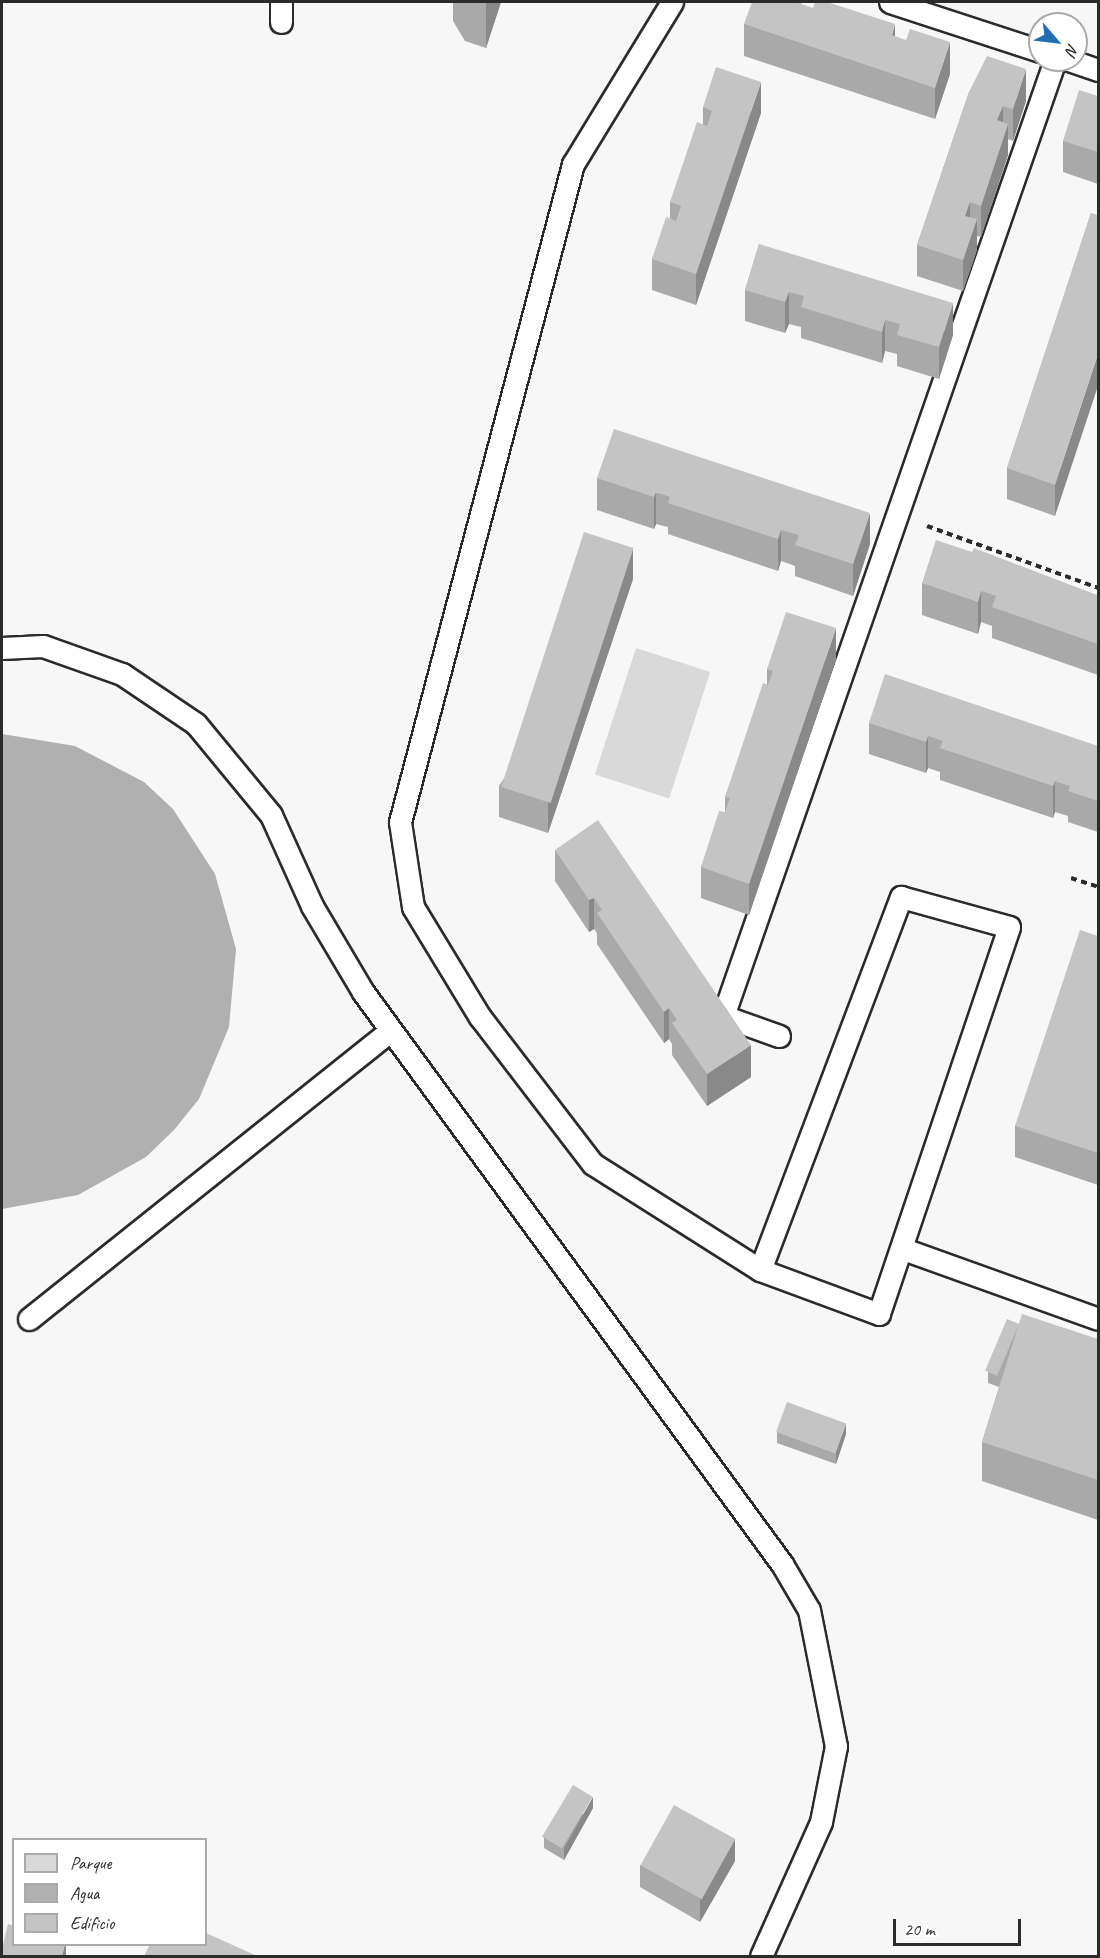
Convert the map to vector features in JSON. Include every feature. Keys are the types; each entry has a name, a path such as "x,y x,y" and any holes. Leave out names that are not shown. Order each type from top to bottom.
{"lane":[{"path":"672,2 573,164 400,822 413,907 480,1017 593,1164 760,1270 879,1314 903,1249 1009,927 901,897 760,1270"},
{"path":"890,2 1028,47"},
{"path":"779,1036 723,1016 1051,72"},
{"path":"2,648 43,646 122,674 196,724 271,815 312,906 390,1031 775,1555 809,1610 836,1746 821,1822 761,1956"},
{"path":"29,1319 390,1031"},
{"path":"903,1249 1098,1319"}],"path":[{"path":"896,515 1098,588"},
{"path":"1071,878 1098,887"}],"green space":[{"path":"636,648 710,672 669,799 595,774"}],"water":[{"path":"2,734 75,746 144,782 173,809 215,874 236,949 229,1027 199,1099 174,1130 146,1157 78,1195 2,1209"}],"building":[{"path":"752,2 798,2 813,8 815,2 827,2 895,24 892,35 906,40 910,29 950,42 935,88 744,24"},
{"path":"987,56 1026,69 1013,109 1003,106 997,120 1008,124 981,206 970,202 965,216 977,219 963,260 917,245 969,92"},
{"path":"716,67 761,82 696,274 652,259 666,217 676,221 681,206 670,202 697,122 707,126 712,111 703,107"},
{"path":"1079,90 1098,96 1098,152 1063,141"},
{"path":"1091,213 1098,215 1098,354 1055,485 1007,468"},
{"path":"759,244 953,303 939,347 897,335 900,324 885,320 882,332 801,307 804,296 789,292 785,302 745,290"},
{"path":"614,429 870,513 853,564 795,545 799,535 781,530 778,539 668,503 670,497 656,492 654,497 597,478"},
{"path":"584,532 633,548 551,803 501,787"},
{"path":"936,540 972,552 974,548 1097,595 1098,590 1098,644 992,607 996,596 981,591 978,602 922,583"},
{"path":"786,612 836,628 749,884 701,867 719,811 725,812 730,798 725,797 763,683 768,685 773,671 767,669"},
{"path":"885,674 1098,746 1098,801 1068,791 1070,786 1055,781 1053,786 940,748 943,741 928,736 926,742 869,723"},
{"path":"598,820 751,1045 707,1074 672,1023 677,1020 669,1008 664,1012 597,913 602,910 594,898 589,900 555,850"},
{"path":"1080,930 1098,936 1098,1153 1015,1126"},
{"path":"1022,1314 1098,1339 1098,1480 982,1442"},
{"path":"1007,1319 1019,1324 997,1376 985,1371"},
{"path":"787,1402 846,1424 835,1454 776,1432"},
{"path":"573,1785 593,1797 562,1848 542,1836"},
{"path":"674,1805 735,1839 702,1899 641,1865"},
{"path":"8,1924 12,1925 12,1946 64,1946 62,1956 2,1956"},
{"path":"207,1933 257,1956 144,1956 149,1946 207,1946"}]}
